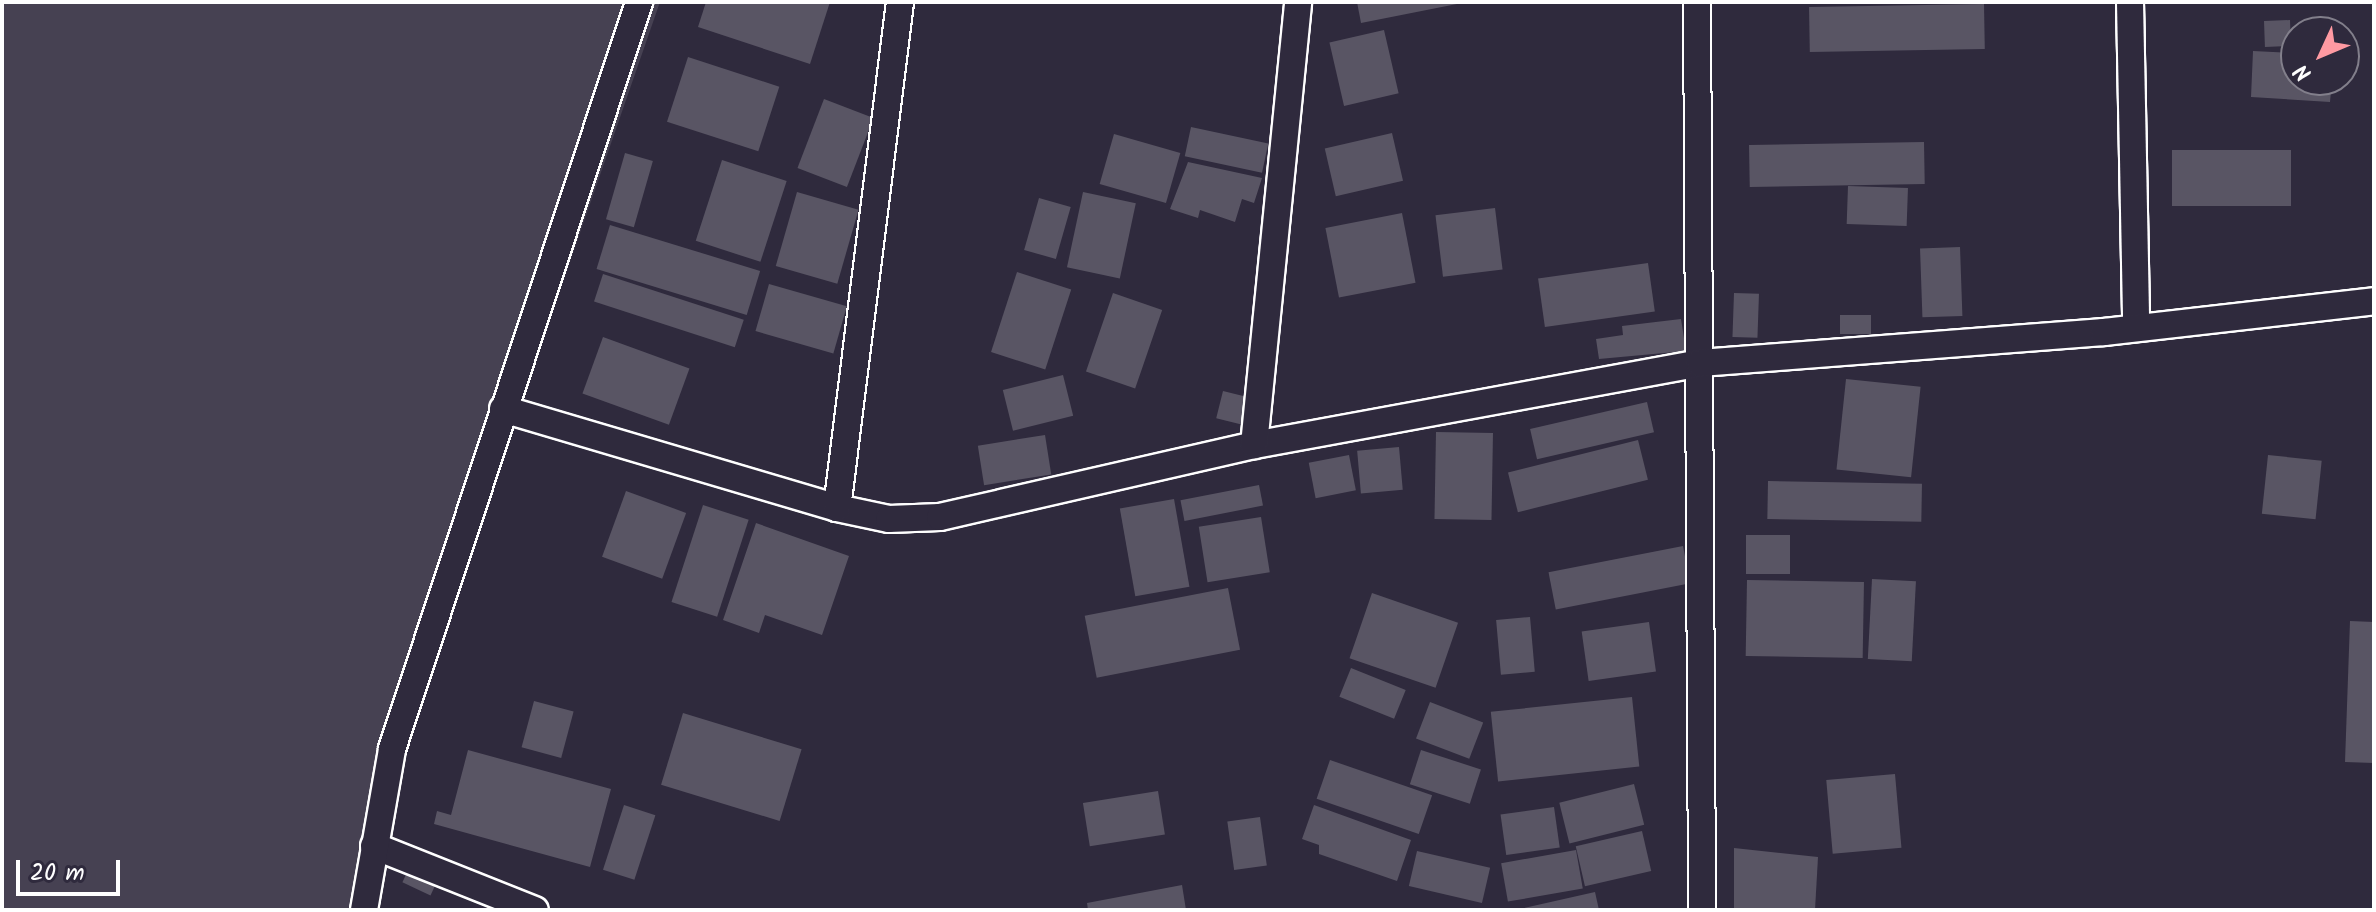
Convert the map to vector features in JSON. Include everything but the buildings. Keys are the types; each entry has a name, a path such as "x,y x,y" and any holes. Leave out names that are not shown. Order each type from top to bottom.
{"street":[{"path":"364,910 392,749 639,2"},
{"path":"837,508 900,2"},
{"path":"1254,445 1298,2"},
{"path":"1697,2 1702,910"},
{"path":"2130,2 2136,328"},
{"path":"503,409 837,508 889,519 940,517 1254,445 1700,363 2136,328 2374,301"},
{"path":"374,846 535,910"}],"shaded area":[{"path":"2,2 660,2 381,807 368,910 2,910"}]}
